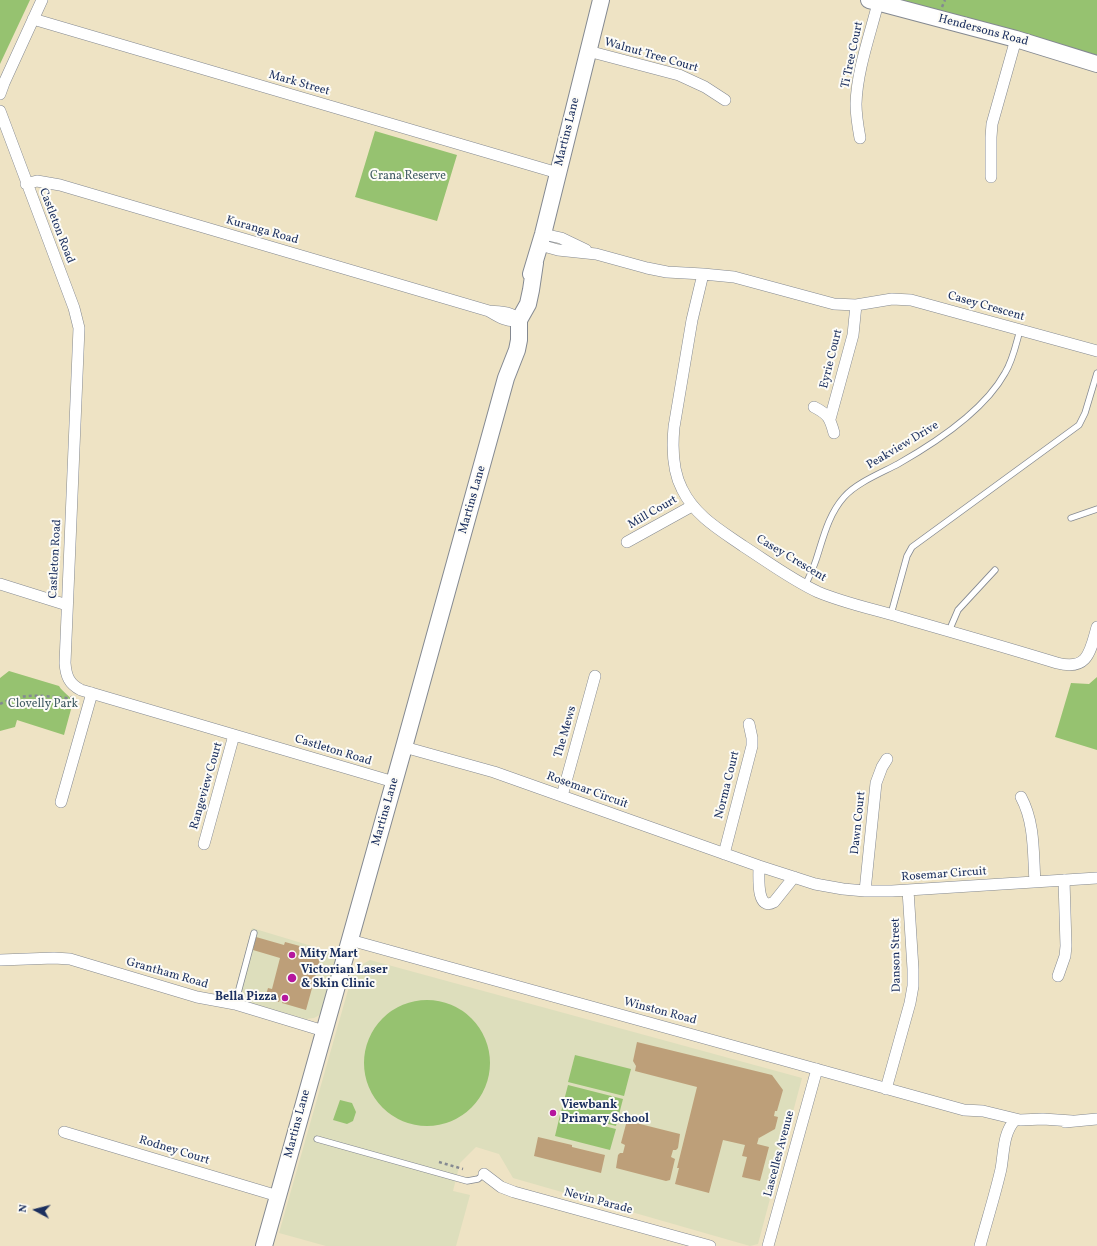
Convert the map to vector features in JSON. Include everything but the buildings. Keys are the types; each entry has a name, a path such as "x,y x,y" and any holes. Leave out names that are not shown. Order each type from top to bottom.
{"street":[{"path":"0,94 42,0"},
{"name":"Martins Lane","path":"264,1246 506,378 517,350 519,340 515,319 528,304 535,263 601,0"},
{"name":"Hendersons Road","path":"873,1 1016,39 1097,64"},
{"name":"Ti Tree Court","path":"860,138 856,104 873,1"},
{"name":"Mark Street","path":"33,19 558,173"},
{"path":"991,177 992,124 1016,39"},
{"name":"Walnut Tree Court","path":"588,51 679,75 705,87 725,100"},
{"name":"Castleton Road","path":"0,111 26,184 74,308 79,328 65,663 67,677 75,687 92,693 394,782"},
{"name":"Kuranga Road","path":"26,184 37,181 60,185 489,311 502,319 515,319"},
{"name":"Casey Crescent","path":"541,240 558,250 596,254 667,272 734,277 826,302 844,305 856,305 892,299 911,300 1097,351"},
{"name":"Casey Crescent","path":"699,274 674,427 673,460 681,488 692,506 700,515 713,526 805,586 828,596 1057,662 1076,665 1085,659 1097,627"},
{"name":"Eyrie Court","path":"830,419 853,334 856,305"},
{"path":"814,407 830,419 834,433"},
{"name":"Mill Court","path":"627,542 692,506"},
{"path":"0,584 67,605"},
{"name":"The Mews","path":"562,796 595,676"},
{"path":"62,802 92,693"},
{"name":"Norma Court","path":"724,854 752,746 749,724"},
{"name":"Rangeview Court","path":"204,844 234,735"},
{"name":"Rosemar Circuit","path":"404,747 494,772 794,878 832,887 866,891 908,890 1097,878"},
{"name":"Dawn Court","path":"866,891 876,783 882,767 887,759"},
{"path":"1021,797 1026,807 1031,826 1035,882"},
{"path":"759,866 760,896 763,902 767,904 774,902 794,878"},
{"path":"1058,976 1065,956 1066,946 1064,880"},
{"name":"Danson Street","path":"886,1088 910,1003 912,986 913,970 908,890"},
{"name":"Winston Road","path":"350,940 964,1110 983,1111 1013,1124 1097,1119"},
{"name":"Grantham Road","path":"0,960 54,958 70,959 197,997 235,1004 324,1030"},
{"name":"Lascelles Avenue","path":"768,1246 817,1069"},
{"path":"980,1246 1001,1168 1006,1139 1013,1124"},
{"name":"Rodney Court","path":"64,1132 278,1196"},
{"name":"Nevin Parade","path":"484,1174 501,1187 514,1192 710,1246"}],"lane":[{"name":"Peakview Drive","path":"805,586 815,563 829,521 844,496 857,486 929,446 980,405 998,385 1006,372 1020,330"},
{"path":"891,614 907,556 912,547 1079,425 1085,413 1097,373"},
{"path":"1071,518 1097,509"},
{"path":"948,631 958,610 995,570"},
{"path":"235,1004 254,933"},
{"path":"317,1139 467,1180 478,1179 484,1174"}],"path":[{"path":"0,704 21,696 31,695 67,698 72,697"}],"shaded area":[{"path":"252,928 338,954 322,1011 318,1016 306,1019 233,998"},
{"name":"Viewbank Primary School","path":"370,960 802,1078 758,1244 750,1246 513,1178 499,1154 476,1147 460,1163 453,1191 470,1195 456,1246 326,1246 279,1233 354,969"}],"green space":[{"path":"0,0 30,0 0,64"},
{"path":"900,0 1097,0 1097,56"},
{"name":"Crana Reserve","path":"375,131 457,155 437,221 355,197"},
{"name":"Clovelly Park","path":"9,671 59,686 71,698 73,702 64,735 17,720 15,727 0,731 0,678"},
{"path":"1097,677 1097,750 1055,737 1071,683 1089,684"},
{"path":"433,1000 457,1008 467,1014 476,1023 485,1039 489,1051 489,1075 485,1087 476,1103 467,1112 451,1121 439,1125 421,1126 397,1118 387,1112 378,1103 369,1087 365,1075 364,1057 372,1033 378,1023 387,1014 403,1005 415,1001"},
{"path":"575,1055 631,1069 624,1096 568,1082"},
{"path":"568,1085 623,1099 616,1126 561,1112"},
{"path":"340,1100 352,1103 356,1112 353,1121 347,1124 333,1120"},
{"path":"560,1115 616,1129 610,1150 555,1136"}],"place":[{"name":"Mity Mart","path":"292,955"},
{"name":"Victorian Laser & Skin Clinic","path":"292,978"},
{"name":"Bella Pizza","path":"285,998"},
{"name":"Viewbank Primary School","path":"553,1113"}]}
